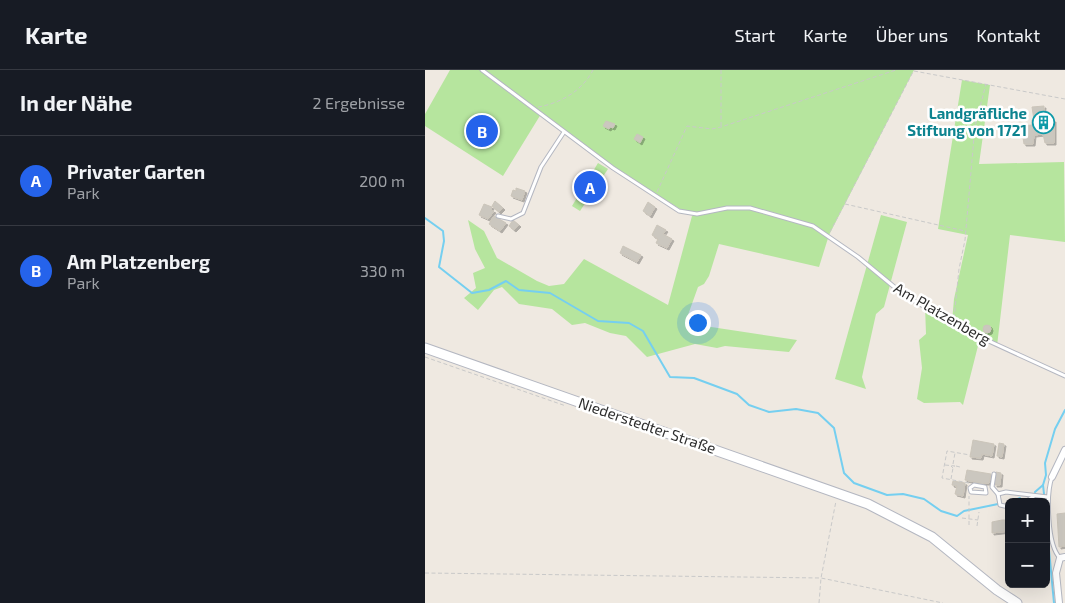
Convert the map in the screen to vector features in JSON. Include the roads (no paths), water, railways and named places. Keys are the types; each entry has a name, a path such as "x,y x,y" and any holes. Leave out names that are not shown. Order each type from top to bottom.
{"main road":[{"name":"Niederstedter Straße","path":"425,348 868,504 932,538 997,590 1017,603"}],"street":[{"path":"1052,476 1065,450"},
{"path":"1059,603 1055,573 1063,557"}],"lane":[{"name":"Am Platzenberg","path":"482,70 530,108 613,168 686,213 697,214 727,208 750,208 813,226 829,235 891,286 954,324 1065,376"},
{"path":"498,216 511,219 523,213 541,168 564,132"},
{"path":"994,474 992,487 998,494 999,505 1005,506"},
{"path":"1052,476 1048,497 1052,544 1055,552 1063,557"},
{"path":"986,489 984,494 970,491 971,486 986,489 992,487"},
{"path":"998,494 1006,492 1048,497"}],"waterway":[{"path":"425,218 443,231 444,241 439,267 472,293 489,290 506,281 519,290 550,293 598,321 629,323 643,331 670,377 694,378 737,394 749,405 769,412 796,409 818,413 834,428 844,473 854,483 887,495 903,494 924,499 941,511 957,516 964,511 998,504"},
{"path":"1035,492 1043,485 1046,475 1045,463 1055,429 1065,410"},
{"path":"1043,485 1044,494"},
{"path":"1048,543 1054,603"}],"place":[{"name":"Landgräfliche Stiftung von 1721","path":"1043,123"},
{"name":"Am Platzenberg","path":"482,131"},
{"name":"Privater Garten","path":"590,187"}]}
